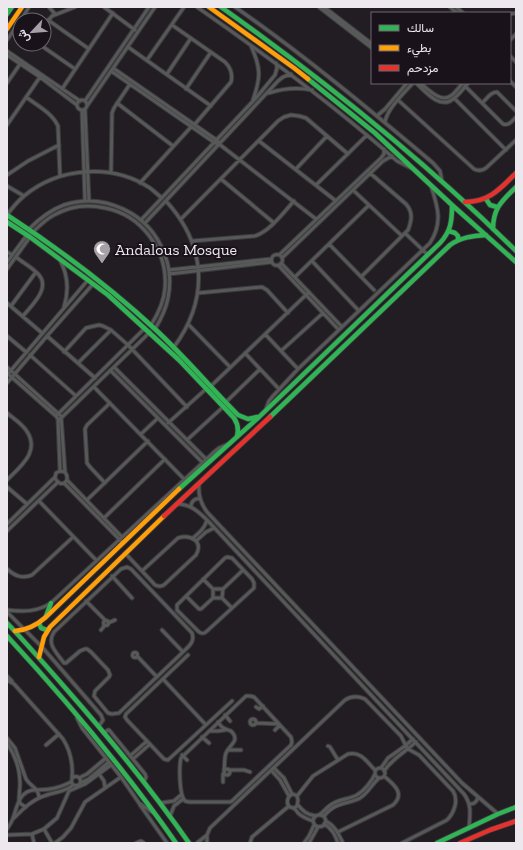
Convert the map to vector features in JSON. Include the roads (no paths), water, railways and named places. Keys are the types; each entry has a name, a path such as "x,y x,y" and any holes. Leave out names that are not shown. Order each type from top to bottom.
{"street":[{"path":"7,14 12,7"},
{"path":"7,29 22,7"},
{"path":"49,7 54,14 76,7"},
{"path":"104,7 138,32"},
{"path":"85,101 149,7"},
{"path":"87,201 83,110 155,7"},
{"path":"147,60 184,7"},
{"path":"197,7 313,90 403,165 414,169"},
{"path":"209,7 294,68 370,129 516,262"},
{"path":"221,7 336,92 385,132 474,210 515,249"},
{"path":"235,7 385,122 435,164 441,174 442,182"},
{"path":"319,7 325,9 371,43"},
{"path":"325,9 371,47"},
{"path":"62,89 113,13"},
{"path":"52,23 89,49"},
{"path":"172,25 225,62 232,71 231,82 195,124"},
{"path":"232,31 235,25"},
{"path":"167,74 191,38"},
{"path":"250,44 257,59 259,74 258,85 252,102"},
{"path":"128,47 211,106"},
{"path":"7,51 80,101 85,101"},
{"path":"51,52 75,69"},
{"path":"186,89 211,52"},
{"path":"7,55 40,77 78,108 83,110"},
{"path":"141,220 274,77 276,63"},
{"path":"7,83 20,64"},
{"path":"112,69 130,84 137,87 217,139 220,144 239,161 316,219"},
{"path":"112,69 191,127 214,142 220,144"},
{"path":"145,223 280,79 291,74"},
{"path":"7,125 40,77"},
{"path":"110,173 112,113 130,84"},
{"path":"385,122 387,114 406,84"},
{"path":"376,116 398,100 411,84"},
{"path":"417,84 440,102 451,101 464,85"},
{"path":"421,84 436,96 445,98 452,95 464,85"},
{"path":"464,85 504,124 509,124 516,117"},
{"path":"267,94 280,89 289,88 313,90"},
{"path":"482,103 491,94 497,92 516,111"},
{"path":"26,97 51,115 58,126 60,176"},
{"path":"454,98 506,150"},
{"path":"398,100 474,169 479,171 484,170 516,140"},
{"path":"77,106 80,101"},
{"path":"85,101 87,106"},
{"path":"117,103 174,146"},
{"path":"384,111 387,114"},
{"path":"181,219 281,119 292,115 306,118 348,154"},
{"path":"140,182 191,127"},
{"path":"316,185 367,135"},
{"path":"296,169 327,136"},
{"path":"259,141 337,202"},
{"path":"7,175 59,145"},
{"path":"278,265 282,258 383,156 384,149"},
{"path":"169,274 271,260 274,255 279,255 316,219 353,190 385,159 392,156"},
{"path":"162,198 140,182 126,177 110,173 86,171 60,176 47,181 24,196 14,205 7,215 31,230 110,291 167,340 224,404 235,419 238,427 236,437"},
{"path":"361,277 408,230 412,215 406,204 370,173"},
{"path":"465,202 478,202 486,199 496,192 516,173"},
{"path":"221,179 274,223"},
{"path":"266,410 271,398 298,369 424,250 432,240 438,224 437,206 430,185"},
{"path":"7,186 24,196"},
{"path":"493,229 494,216 497,207 516,187"},
{"path":"353,190 428,255"},
{"path":"486,199 490,205 497,207"},
{"path":"31,230 39,219 58,208 71,203 87,201 103,202 116,206 128,211 145,223 157,238 169,270 170,285 165,310 153,327"},
{"path":"166,201 181,219 187,230 196,253 198,266 198,292 194,309 181,337 173,346 169,347 168,350"},
{"path":"192,241 255,236 264,232 294,201"},
{"path":"295,277 369,205"},
{"path":"7,611 30,611 41,608 50,603 120,538 259,417 445,238 452,220 452,205"},
{"path":"31,230 55,214 83,206 97,206 111,209 132,219 144,228 157,248 165,275 165,289 162,303 153,327"},
{"path":"466,218 472,215 474,210"},
{"path":"474,225 477,219 481,217"},
{"path":"7,222 116,302 208,387"},
{"path":"449,231 454,232 458,240"},
{"path":"39,657 43,638 47,630 81,595 450,245 468,236 486,235"},
{"path":"7,269 28,236"},
{"path":"330,244 374,290"},
{"path":"7,252 40,275 42,280 43,285 40,295 23,316"},
{"path":"279,255 282,258"},
{"path":"7,262 14,256"},
{"path":"59,259 65,272 67,285 67,295 64,308"},
{"path":"169,270 271,260"},
{"path":"271,260 308,294 340,329"},
{"path":"312,261 359,311"},
{"path":"281,262 295,277 323,313 340,329"},
{"path":"11,306 36,272"},
{"path":"60,471 58,421 56,416 7,374 88,280"},
{"path":"7,383 93,284"},
{"path":"83,286 88,290"},
{"path":"198,292 262,287 267,290 288,312"},
{"path":"166,426 308,294"},
{"path":"7,303 42,333"},
{"path":"281,351 323,313"},
{"path":"188,324 230,367"},
{"path":"64,352 86,328 103,326 111,330 128,345 187,406"},
{"path":"56,416 145,328"},
{"path":"78,363 111,330"},
{"path":"58,421 150,332"},
{"path":"265,334 298,369"},
{"path":"7,336 26,352"},
{"path":"47,336 95,378"},
{"path":"163,344 167,340"},
{"path":"332,346 338,351"},
{"path":"245,353 279,389"},
{"path":"30,355 76,396"},
{"path":"7,367 62,417 65,472 67,475 67,480 104,518 123,544"},
{"path":"114,367 206,459"},
{"path":"187,440 260,369"},
{"path":"111,371 202,462"},
{"path":"94,387 186,481"},
{"path":"105,483 87,462 85,430 87,425 110,402"},
{"path":"224,404 243,418 252,419 259,417"},
{"path":"7,413 22,425 31,442 29,455 26,461 7,480"},
{"path":"235,419 239,418 238,415"},
{"path":"141,434 158,418"},
{"path":"87,500 148,441"},
{"path":"15,631 26,630 39,623 172,497 202,462 216,450 230,443"},
{"path":"104,518 165,459"},
{"path":"7,524 55,477 56,473 60,471 65,472"},
{"path":"55,477 56,481 61,484 64,483 120,538"},
{"path":"64,483 67,480"},
{"path":"7,531 58,482"},
{"path":"199,484 200,499 207,512 462,783 498,814"},
{"path":"7,487 27,504"},
{"path":"172,497 177,504"},
{"path":"191,507 193,500 200,499"},
{"path":"39,501 96,560"},
{"path":"177,504 184,504 191,507 207,520 464,794 470,804 468,829"},
{"path":"193,538 205,526 207,520"},
{"path":"196,541 206,532 214,528"},
{"path":"126,553 142,571 155,585 159,587 163,586 196,555 199,550 198,544 193,538 184,536 178,538 142,571"},
{"path":"7,568 19,577 28,577 73,537"},
{"path":"225,558 232,558 243,570 253,581 254,588 207,632 199,632 177,609 178,604 225,558"},
{"path":"222,598 223,589 248,565"},
{"path":"127,567 131,569 192,633 192,642 183,652 119,713 108,713 94,696 95,691 108,680 110,675 108,670 91,652 87,649 82,649 66,663 64,663 53,648 51,642 51,637 54,632 86,601 112,576 123,568 127,567"},
{"path":"112,576 132,598"},
{"path":"186,596 200,609 202,609 213,598 213,589 203,579"},
{"path":"213,589 223,589"},
{"path":"81,595 105,620 108,621 107,624"},
{"path":"213,598 222,598 232,608"},
{"path":"46,616 50,603"},
{"path":"7,611 42,647 101,715 103,720 99,726"},
{"path":"101,630 114,620"},
{"path":"7,623 39,657 104,733 129,759 189,843"},
{"path":"39,623 41,628 47,630"},
{"path":"162,630 183,652"},
{"path":"7,636 76,714 176,843"},
{"path":"188,655 125,715 127,720 164,759 168,760 232,700"},
{"path":"137,656 158,677"},
{"path":"7,676 63,739 68,748 73,769 80,783"},
{"path":"163,679 206,725"},
{"path":"7,680 14,684"},
{"path":"170,816 174,806 182,797 180,762 182,756 246,696 254,697 292,738 291,745 254,782 231,801 188,802 182,797"},
{"path":"67,704 72,702 74,697"},
{"path":"207,843 207,835 210,828 346,700 350,697 359,697 364,699 400,735 407,748 419,755 455,795 456,800 451,815 447,820 402,843"},
{"path":"256,707 259,709 263,706"},
{"path":"83,707 77,709 76,711 82,728 105,760 121,778 167,843"},
{"path":"267,724 270,714"},
{"path":"225,715 230,721"},
{"path":"218,722 222,728 232,732 235,736 234,742 225,755 223,782"},
{"path":"251,730 251,724 280,724"},
{"path":"275,730 280,724"},
{"path":"282,733 281,732 284,729"},
{"path":"208,731 226,730"},
{"path":"46,745 59,734"},
{"path":"202,737 209,743"},
{"path":"7,738 15,748 26,779 39,793 39,798"},
{"path":"338,832 396,802 398,790 384,776 384,771 391,761 414,740"},
{"path":"129,759 147,741"},
{"path":"7,743 15,758 19,773 20,800 26,807"},
{"path":"129,759 150,744"},
{"path":"328,746 338,760"},
{"path":"320,815 333,803 361,793 373,778 377,768 381,768 388,758 407,748"},
{"path":"228,750 241,750"},
{"path":"324,816 310,815 298,805 297,796 313,776 348,754 357,754 379,778"},
{"path":"182,756 187,760"},
{"path":"13,820 26,807 39,798 66,790 74,777 78,778 87,774 105,760"},
{"path":"7,835 32,834 44,829 57,818 69,792 85,784 99,774 109,764"},
{"path":"72,782 77,786 109,764"},
{"path":"381,768 384,771"},
{"path":"72,782 73,769"},
{"path":"224,771 227,769 244,770 250,772"},
{"path":"272,769 290,795"},
{"path":"224,771 226,775 229,775 229,770"},
{"path":"99,774 104,781 105,788"},
{"path":"324,816 340,804 360,798 379,778 384,776"},
{"path":"249,777 254,782"},
{"path":"55,843 71,828 85,802 121,778"},
{"path":"20,781 23,782 26,779"},
{"path":"13,834 8,828 13,820 23,795 36,789 51,789 72,782"},
{"path":"290,795 295,794 297,796"},
{"path":"289,806 288,800 290,795"},
{"path":"202,796 202,802"},
{"path":"160,804 174,801 182,797"},
{"path":"470,804 475,803 478,797"},
{"path":"139,803 155,814"},
{"path":"294,808 298,805"},
{"path":"289,806 294,808 302,816 313,821 316,826"},
{"path":"250,843 252,837 289,806"},
{"path":"438,843 498,814 516,808"},
{"path":"313,821 316,816"},
{"path":"324,816 326,821 334,826 343,843"},
{"path":"304,843 316,826 321,826 326,821"},
{"path":"460,843 516,821"},
{"path":"324,824 331,830 338,843"},
{"path":"309,843 316,826"},
{"path":"44,829 52,843"},
{"path":"32,834 34,843"},
{"path":"197,843 207,835"},
{"path":"136,843 140,841 144,843"}],"place":[{"name":"Andalous Mosque","path":"102,264"}]}
